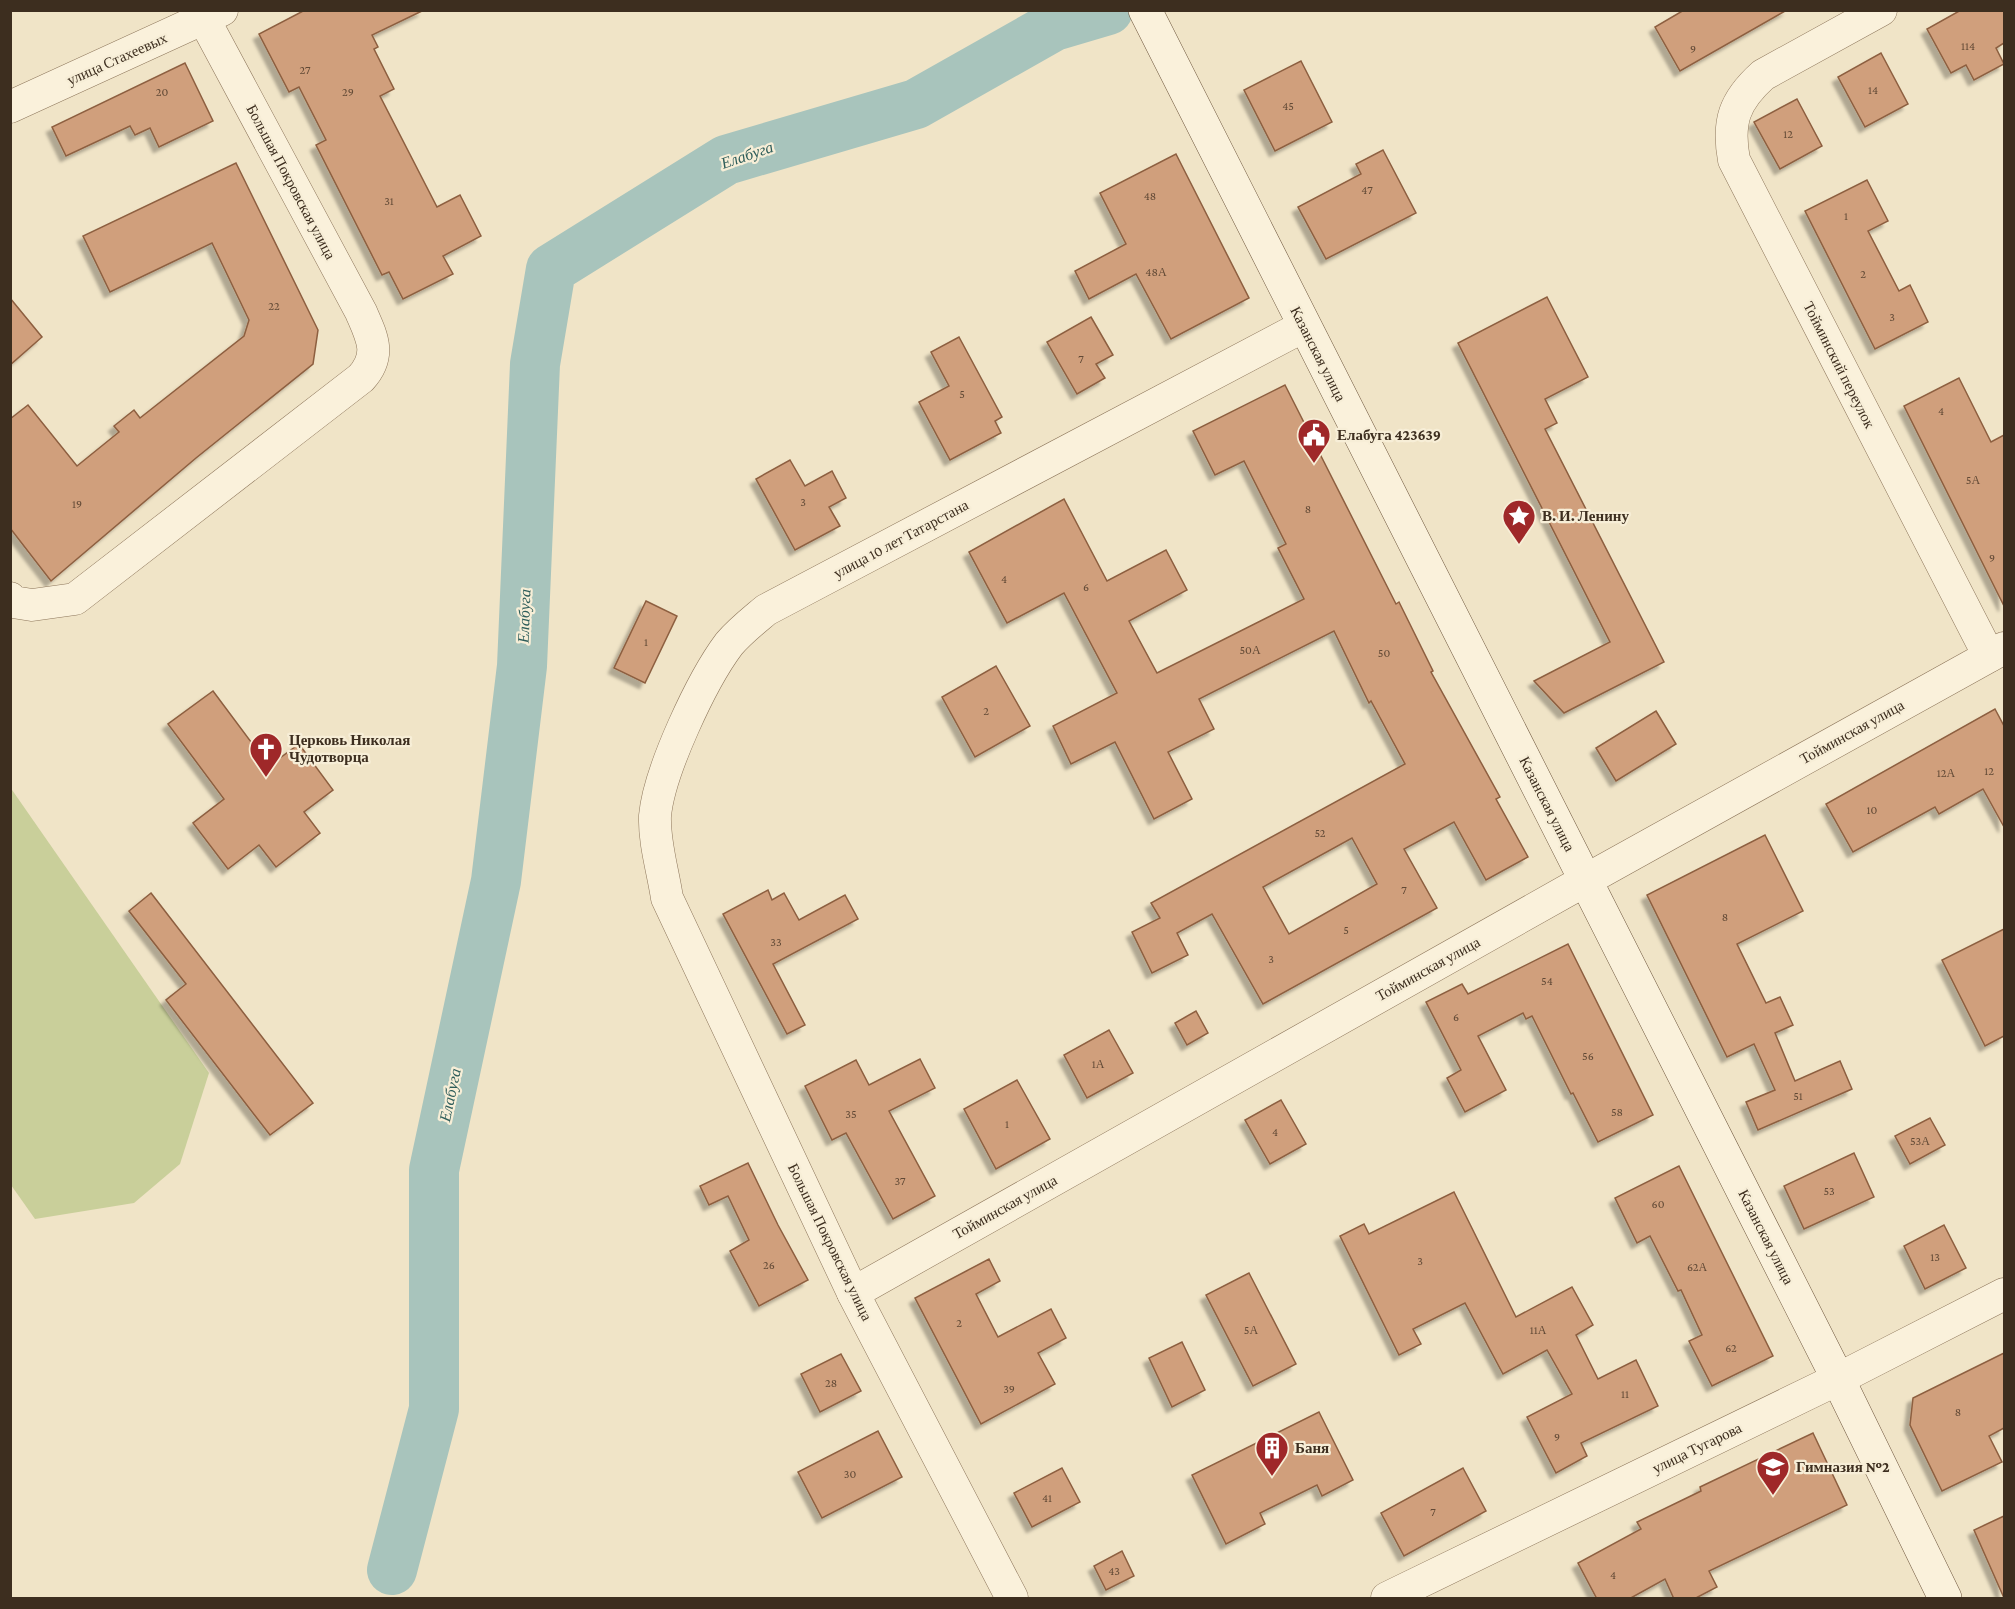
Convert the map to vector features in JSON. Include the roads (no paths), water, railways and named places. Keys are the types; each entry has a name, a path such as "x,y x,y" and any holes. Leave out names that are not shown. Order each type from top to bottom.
{"street":[{"name":"Казанская улица","path":"1145,10 1838,1379 1945,1599"},
{"name":"Тойминский переулок","path":"1881,10 1763,75 1747,89 1732,123 1731,141 1734,160 1996,652"},
{"name":"улица Стахеевых","path":"10,107 208,14"},
{"name":"Большая Покровская улица","path":"10,598 14,602 32,605 75,599 361,378 370,368 374,357 371,336 361,312 208,14"},
{"name":"улица 10 лет Татарстана","path":"664,879 657,844 655,815 662,786 689,715 715,664 742,629 766,610 1304,326"},
{"name":"Тойминская улица","path":"853,1293 1996,652"},
{"name":"Большая Покровская улица","path":"664,879 667,898 853,1293 1012,1599"},
{"name":"улица Тугарова","path":"1387,1599 1838,1379 2004,1294"}],"waterway":[{"name":"Елабуга","path":"392,1570 434,1409 434,1170 496,881 522,666 535,364 551,269 726,160 916,104 1054,26 1108,10"}],"place":[{"name":"Елабуга 423639","path":"1314,464"},
{"name":"В. И. Ленину","path":"1519,545"},
{"name":"Церковь Николая Чудотворца","path":"266,778"},
{"name":"Баня","path":"1272,1477"},
{"name":"Гимназия №2","path":"1773,1496"}]}
